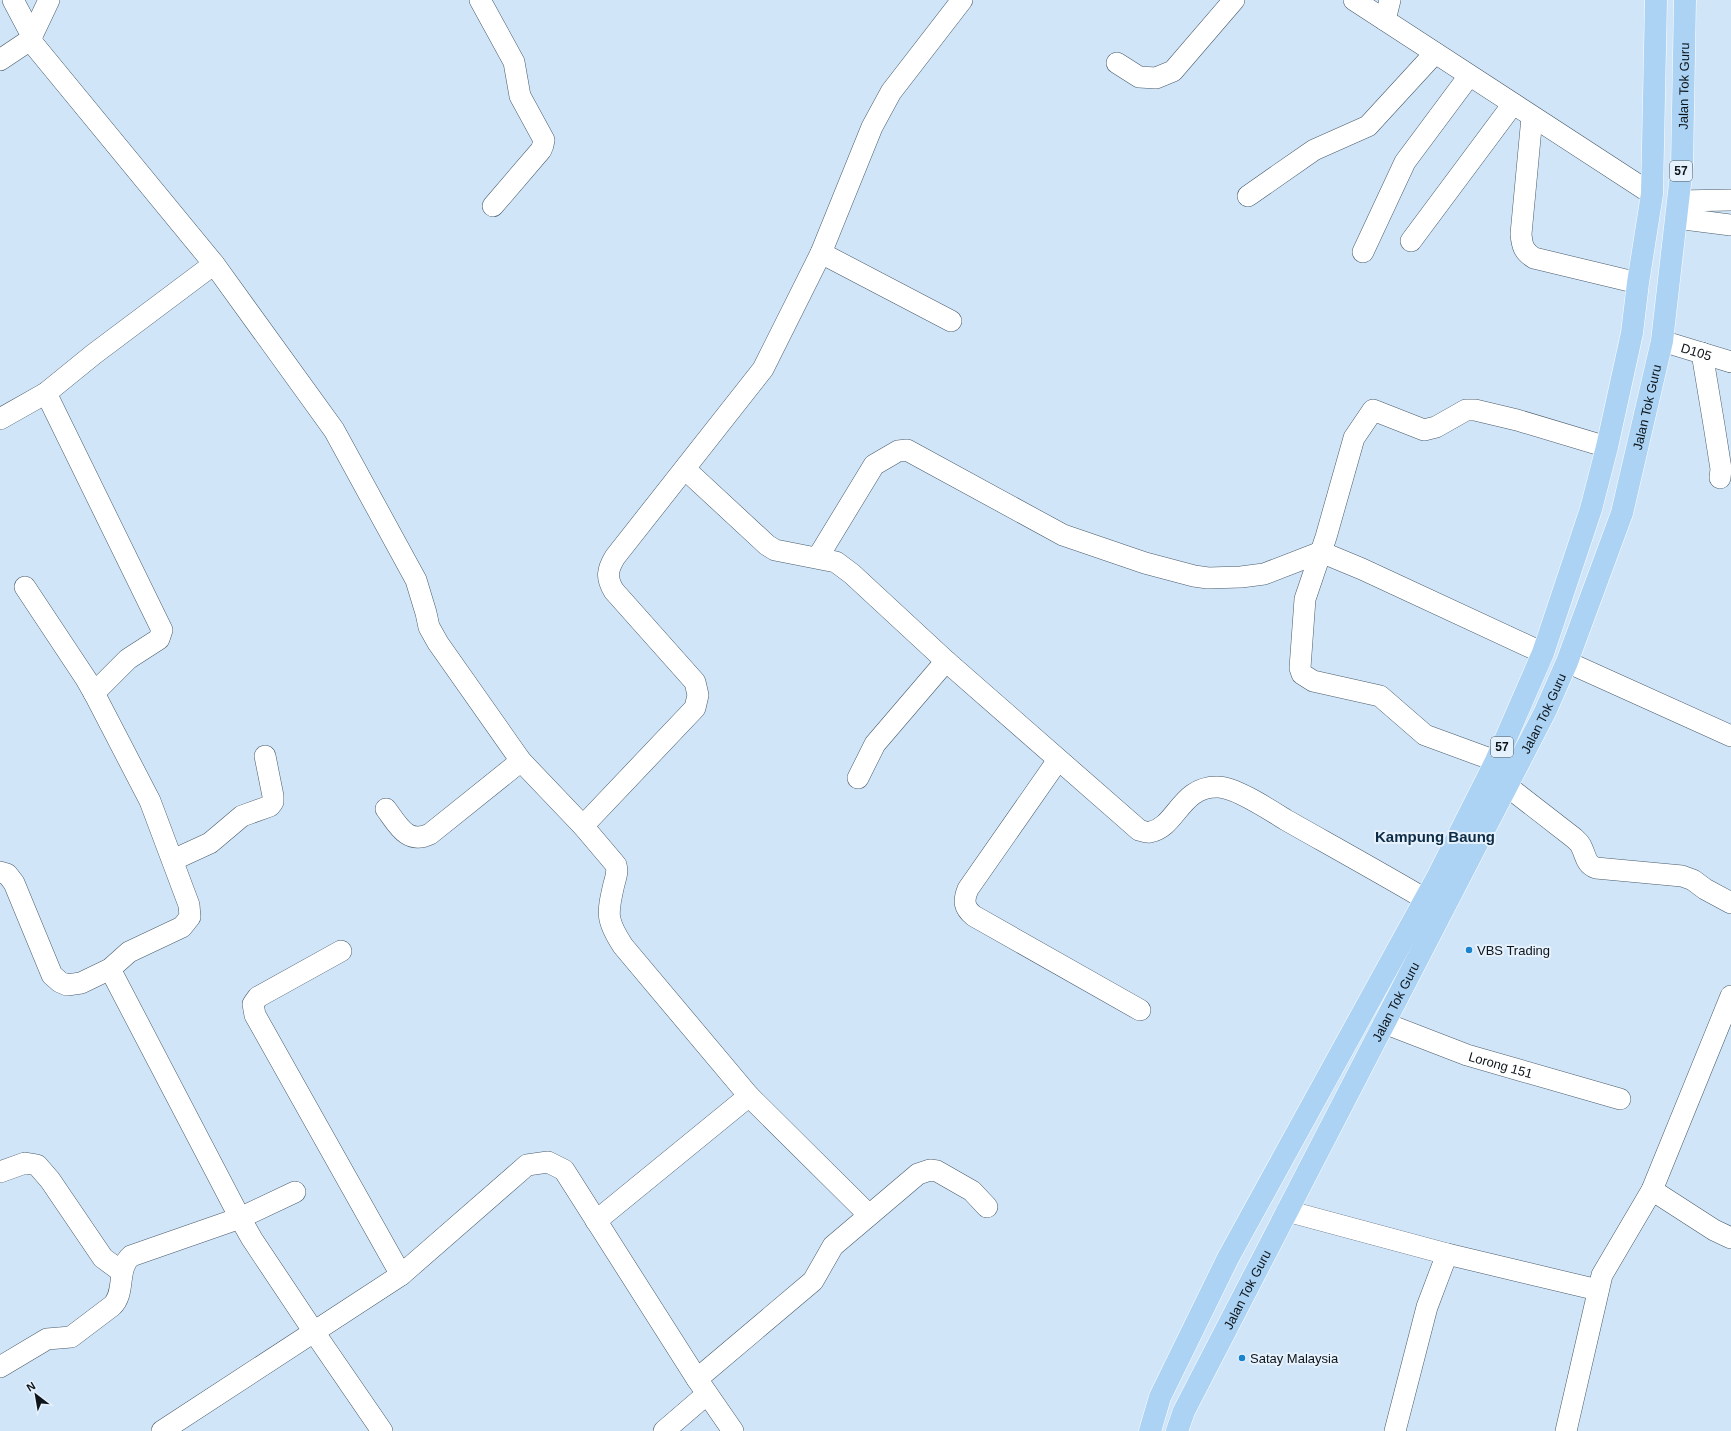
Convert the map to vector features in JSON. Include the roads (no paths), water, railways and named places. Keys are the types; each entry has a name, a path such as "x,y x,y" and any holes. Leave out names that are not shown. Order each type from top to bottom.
{"main road":[{"name":"Jalan Tok Guru","path":"1150,1431 1160,1397 1228,1258 1425,899 1496,761 1543,653 1591,509 1607,448 1632,333 1652,194 1656,0"},
{"name":"Jalan Tok Guru","path":"1177,1431 1184,1411 1545,712 1567,662 1622,513 1662,341 1682,166 1685,0"},
{"path":"1653,151 1660,122 1670,110 1677,106 1683,106"}],"street":[{"path":"13,0 31,38 214,264 334,430 416,580 429,627 438,643 521,761 583,826 616,865 617,871 609,904 608,916 612,928 623,946 749,1096 869,1215"},
{"path":"0,60 31,38 49,0"},
{"path":"480,0 515,64 520,96 544,140 541,150 492,206"},
{"path":"583,826 695,708 698,695 695,682 614,591 607,576 608,568 615,557 763,369 821,253 872,127 891,92 962,0"},
{"path":"1117,63 1139,77 1156,78 1173,71 1234,0"},
{"path":"1354,0 1652,194"},
{"path":"1385,20 1390,0"},
{"path":"1248,196 1314,150 1368,126 1435,53"},
{"path":"1363,252 1406,162 1469,76"},
{"path":"1412,241 1513,104"},
{"path":"1532,117 1521,234 1522,244 1526,253 1534,258 1638,283"},
{"path":"1677,210 1731,200"},
{"path":"1677,210 1731,225"},
{"path":"821,253 951,321"},
{"path":"0,419 46,393 94,354 214,264"},
{"name":"D105","path":"1662,341 1731,362"},
{"path":"1702,353 1714,425 1720,478"},
{"path":"46,393 162,630 160,639 128,659 94,693"},
{"path":"1496,761 1425,735 1380,696 1313,680 1302,674 1299,661 1305,598 1321,552 1354,438 1373,410 1424,430 1436,427 1466,410 1475,410 1517,420 1607,448"},
{"path":"818,557 872,468 877,463 903,450 912,451 1063,535 1145,563 1194,576 1208,578 1241,577 1264,574 1321,552 1362,569 1543,653"},
{"path":"685,469 767,545 779,551 818,557 836,562 852,574 946,661 1139,830 1149,833 1165,825 1188,797 1197,791 1218,787 1228,788 1425,899"},
{"path":"0,872 7,874 14,883 50,972 54,978 63,984 71,985 81,983 110,969 126,954 182,927 190,917 190,904 150,801 86,679 25,587"},
{"path":"858,778 875,744 946,661"},
{"path":"1567,662 1731,736"},
{"path":"173,860 210,843 242,816 270,806 273,802 273,796 265,756"},
{"path":"1058,760 968,889 965,897 965,904 968,911 974,916 1140,1010"},
{"path":"386,809 409,836 423,838 521,761"},
{"path":"1507,786 1574,838 1581,846 1586,860 1592,866 1682,876 1693,880 1705,889 1731,903"},
{"path":"341,951 258,997 253,1004 254,1014 401,1275"},
{"path":"110,969 252,1239 382,1431"},
{"path":"1566,1431 1602,1275 1652,1190 1731,996"},
{"name":"Lorong 151","path":"1384,1023 1467,1055 1620,1100"},
{"path":"596,1221 749,1096"},
{"path":"0,1172 25,1162 37,1165 50,1180 103,1258 122,1272"},
{"path":"162,1431 401,1275 527,1165 548,1162 564,1170 702,1387 733,1431"},
{"path":"664,1431 702,1387 813,1281 833,1246 918,1174 930,1170 937,1171 972,1191 987,1207"},
{"path":"1652,1190 1714,1230 1731,1238"},
{"path":"0,1367 47,1339 71,1337 116,1303 120,1294 122,1272 127,1260 135,1254 240,1218 295,1192"},
{"path":"1287,1211 1446,1254 1598,1290"},
{"path":"1395,1431 1427,1307 1446,1254"}],"place":[{"name":"VBS Trading","path":"1469,950"},
{"name":"Satay Malaysia","path":"1242,1358"}],"district":[{"name":"Kampung Baung","path":"1435,836"}]}
